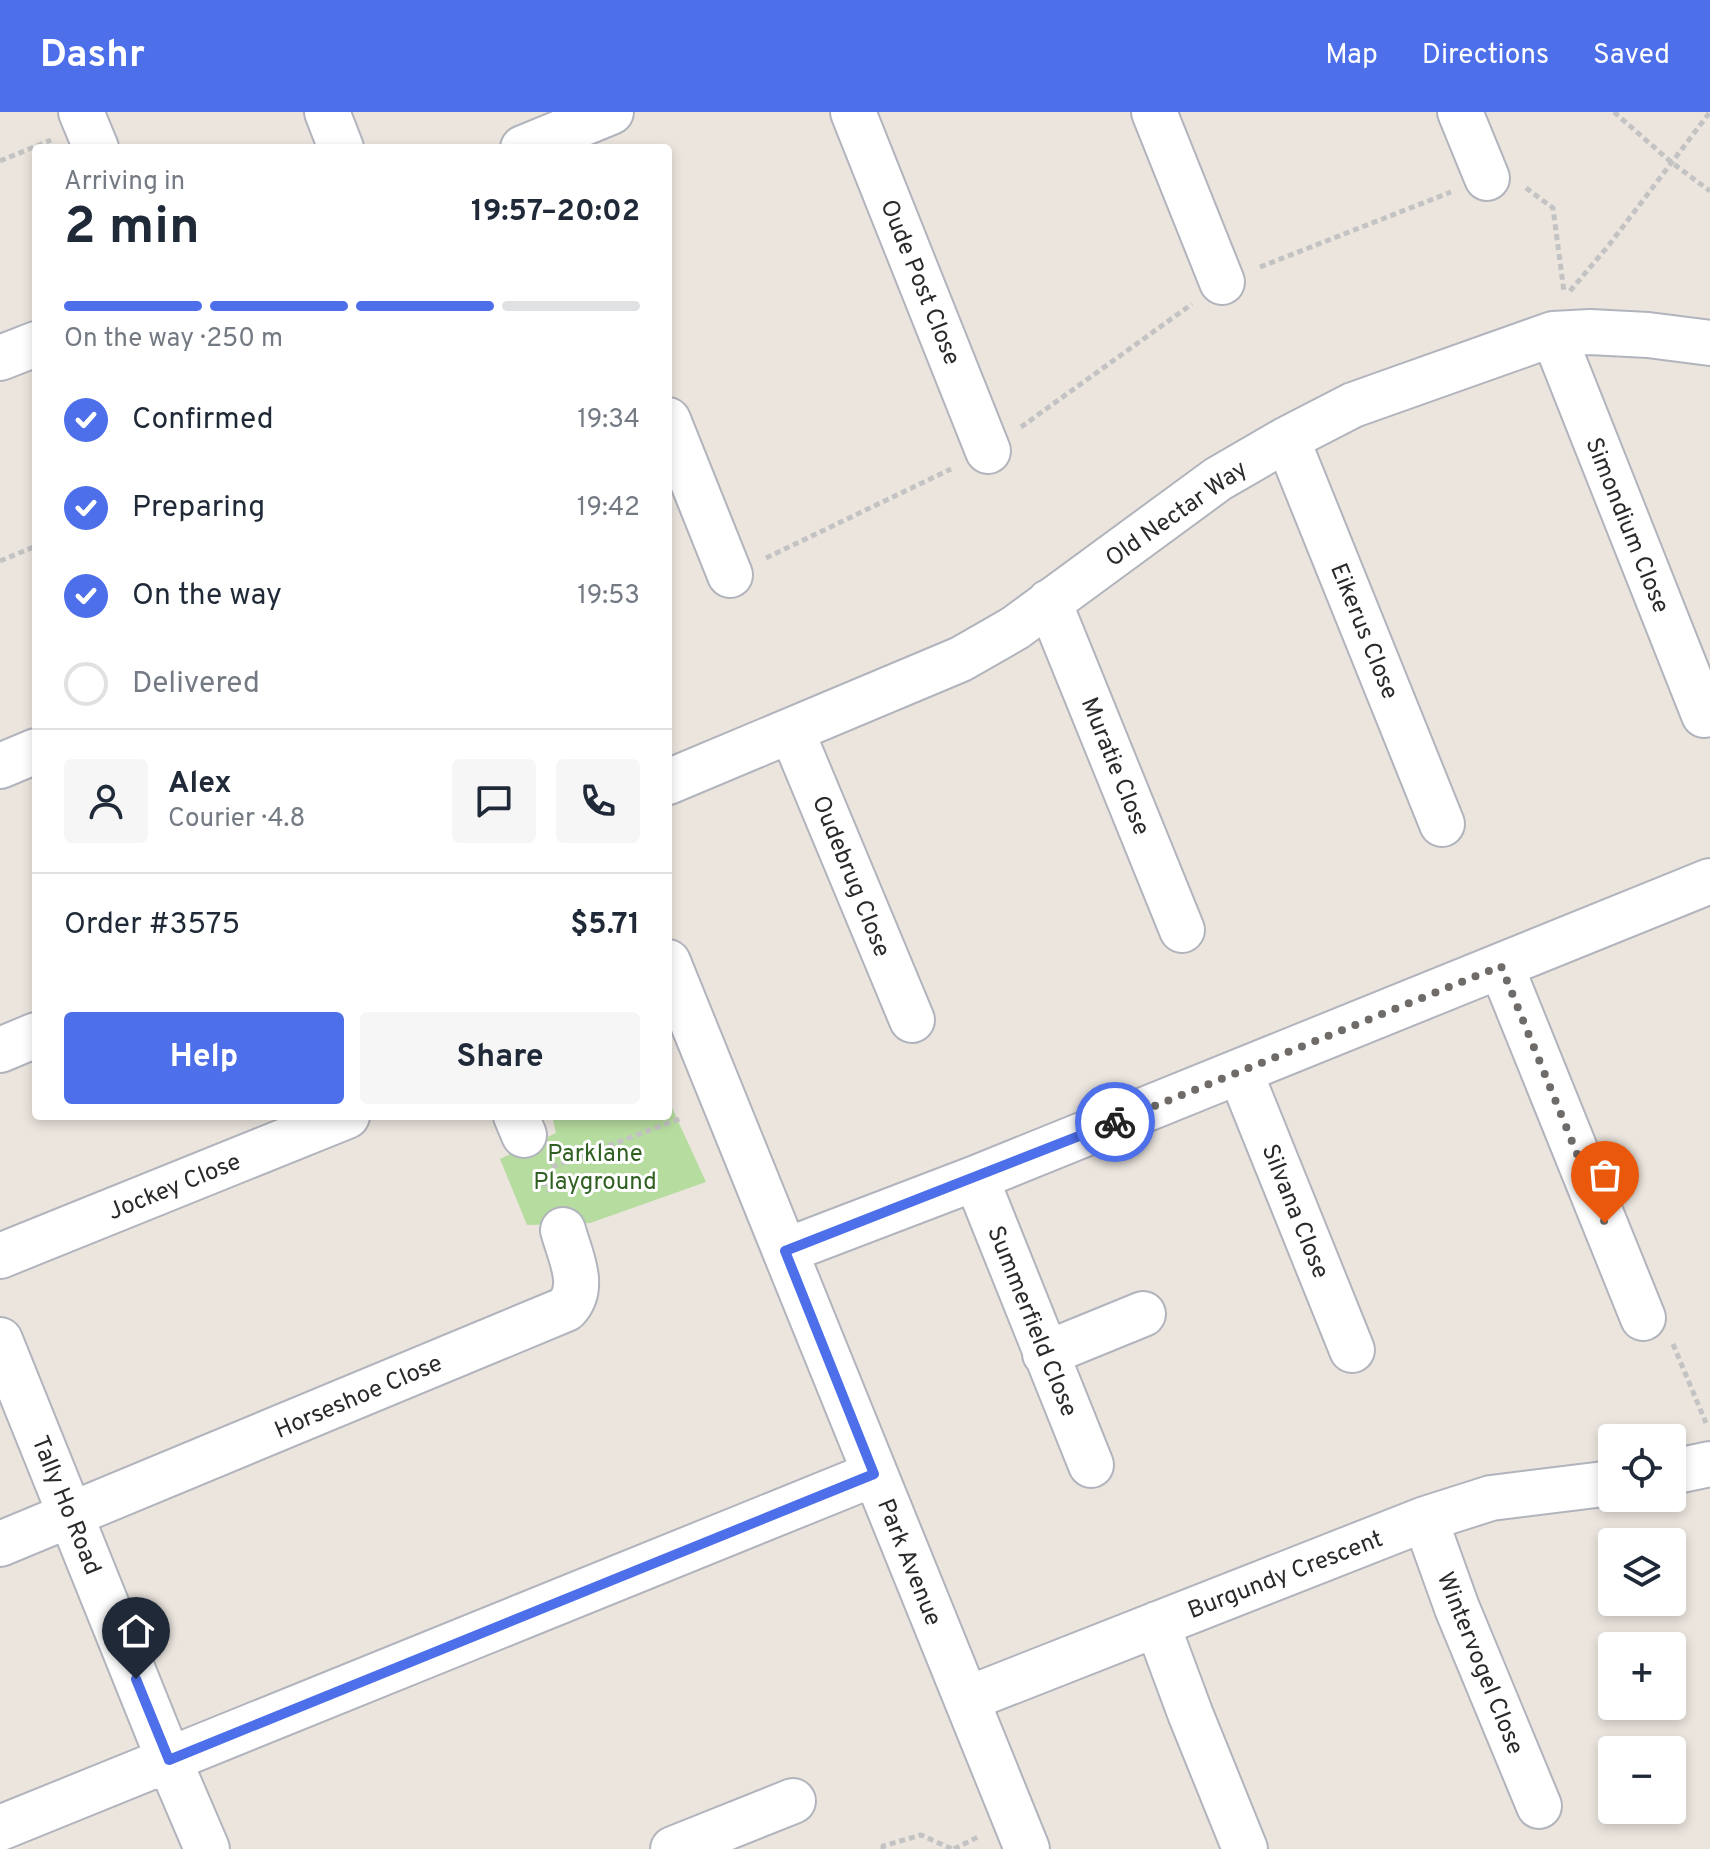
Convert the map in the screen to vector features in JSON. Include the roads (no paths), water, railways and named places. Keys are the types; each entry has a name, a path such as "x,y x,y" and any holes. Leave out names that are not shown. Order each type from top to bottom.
{"street":[{"path":"327,112 339,144"},
{"path":"546,144 611,112"},
{"name":"Oude Post Close","path":"853,112 988,451"},
{"path":"1154,112 1222,282"},
{"path":"1460,112 1487,178"},
{"name":"Old Nectar Way","path":"672,780 961,659 1015,628 1218,479 1353,405 1553,334 1648,335 1710,343"},
{"name":"Simondium Close","path":"1553,334 1704,715"},
{"path":"0,358 32,346"},
{"path":"672,430 730,575"},
{"name":"Eikerus Close","path":"1287,439 1442,824"},
{"name":"Muratie Close","path":"1049,602 1182,930"},
{"name":"Oudebrug Close","path":"792,732 912,1020"},
{"path":"0,766 32,753"},
{"path":"785,1251 976,1178 1710,881"},
{"path":"1501,966 1643,1318"},
{"name":"Park Avenue","path":"672,972 967,1699 1009,1840"},
{"path":"0,1050 32,1037"},
{"name":"Silvana Close","path":"1240,1072 1352,1350"},
{"name":"Jockey Close","path":"0,1256 337,1120"},
{"name":"Summerfield Close","path":"976,1178 1091,1465"},
{"name":"Horseshoe Close","path":"0,1544 566,1309 574,1300 577,1290 563,1230"},
{"path":"1045,1354 1143,1314"},
{"name":"Tally Ho Road","path":"0,1340 207,1849"},
{"path":"0,1828 874,1474"},
{"name":"Burgundy Crescent","path":"967,1699 1425,1519 1491,1498 1598,1485"},
{"name":"Wintervogel Close","path":"1425,1519 1457,1608 1539,1806"},
{"path":"1157,1624 1245,1849"},
{"path":"673,1849 793,1801"}],"park label":[{"name":"Parklane Playground","path":"595,1167"}]}
